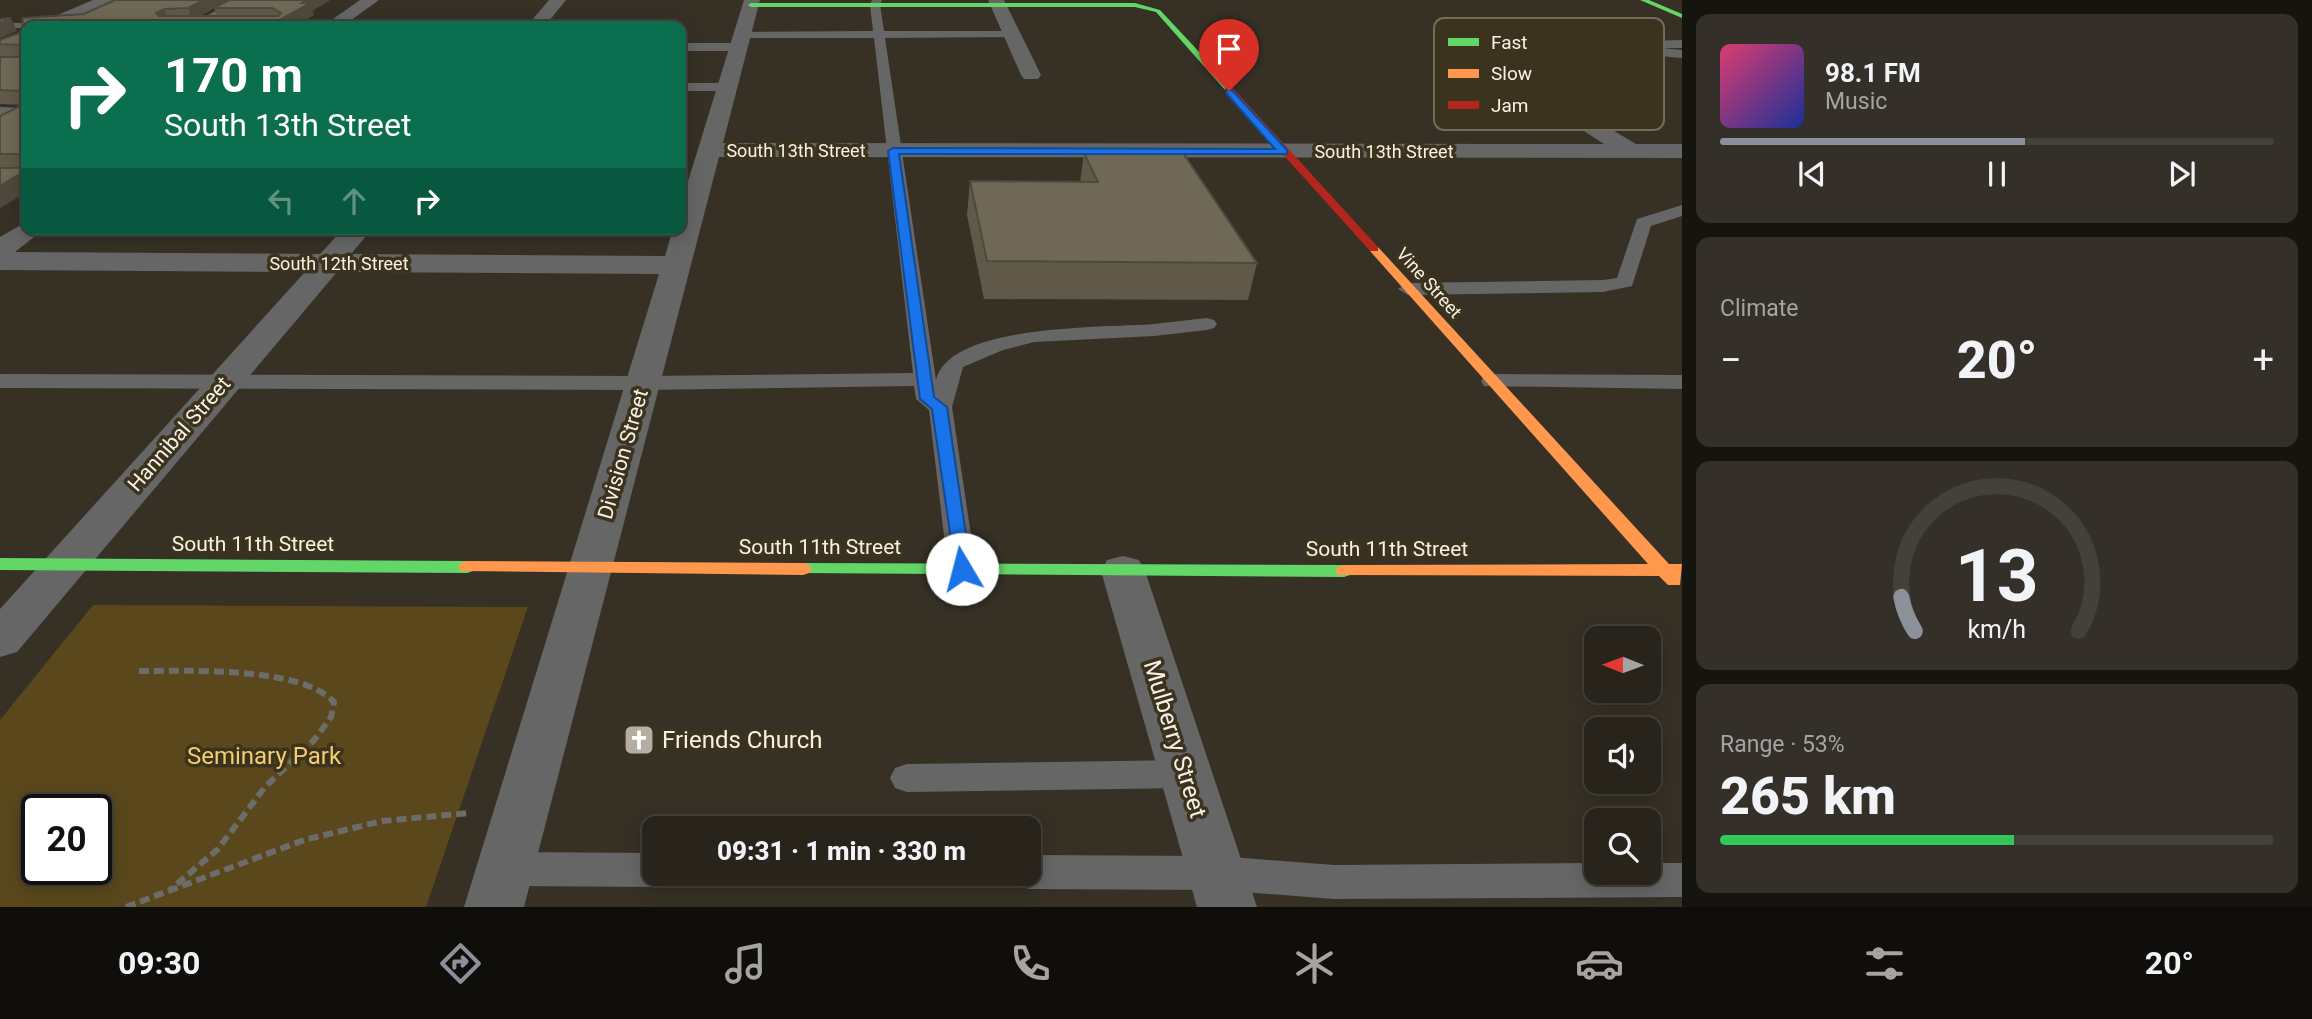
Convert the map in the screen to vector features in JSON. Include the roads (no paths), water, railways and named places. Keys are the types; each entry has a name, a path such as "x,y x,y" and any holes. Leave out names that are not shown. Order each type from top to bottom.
{"street":[{"path":"60,21 107,0"},
{"path":"340,21 371,0"},
{"path":"540,21 558,0"},
{"path":"1643,0 1681,15"},
{"path":"746,22 876,3 998,3 1031,75"},
{"name":"Vine Street","path":"998,3 1146,6 1158,10 1283,152 1682,589"},
{"name":"Division Street","path":"686,222 697,164 727,87 746,22"},
{"path":"0,114 21,115"},
{"path":"1598,130 1631,151"},
{"name":"South 13th Street","path":"697,164 893,151 1682,151"},
{"path":"0,250 21,235"},
{"name":"Hannibal Street","path":"0,640 353,235"},
{"name":"Division Street","path":"494,907 678,265 684,235"},
{"name":"South 12th Street","path":"0,261 678,265"},
{"name":"South 11th Street","path":"0,565 591,566 1123,571 1682,570"},
{"name":"Mulberry Street","path":"1123,571 1222,890"}],"lane":[{"path":"204,21 242,0"},
{"path":"876,3 927,399 940,407"},
{"path":"686,45 746,22 879,34 1012,34"},
{"path":"1664,44 1682,44"},
{"path":"1664,53 1682,54"},
{"path":"686,87 727,87"},
{"path":"0,128 21,118"},
{"path":"1408,289 1603,286 1625,282 1643,223 1682,210"},
{"path":"962,569 940,407 948,374 955,363 996,346 1033,336 1154,330 1207,324"},
{"path":"0,381 643,383 924,379"},
{"path":"1492,381 1682,382"},
{"path":"907,778 1186,774"},
{"path":"505,869 642,870"},
{"path":"1041,873 1222,890 1334,882 1682,880"}],"place":[{"name":"Friends Church","path":"639,740"}],"park label":[{"name":"Seminary Park","path":"264,756"}]}
